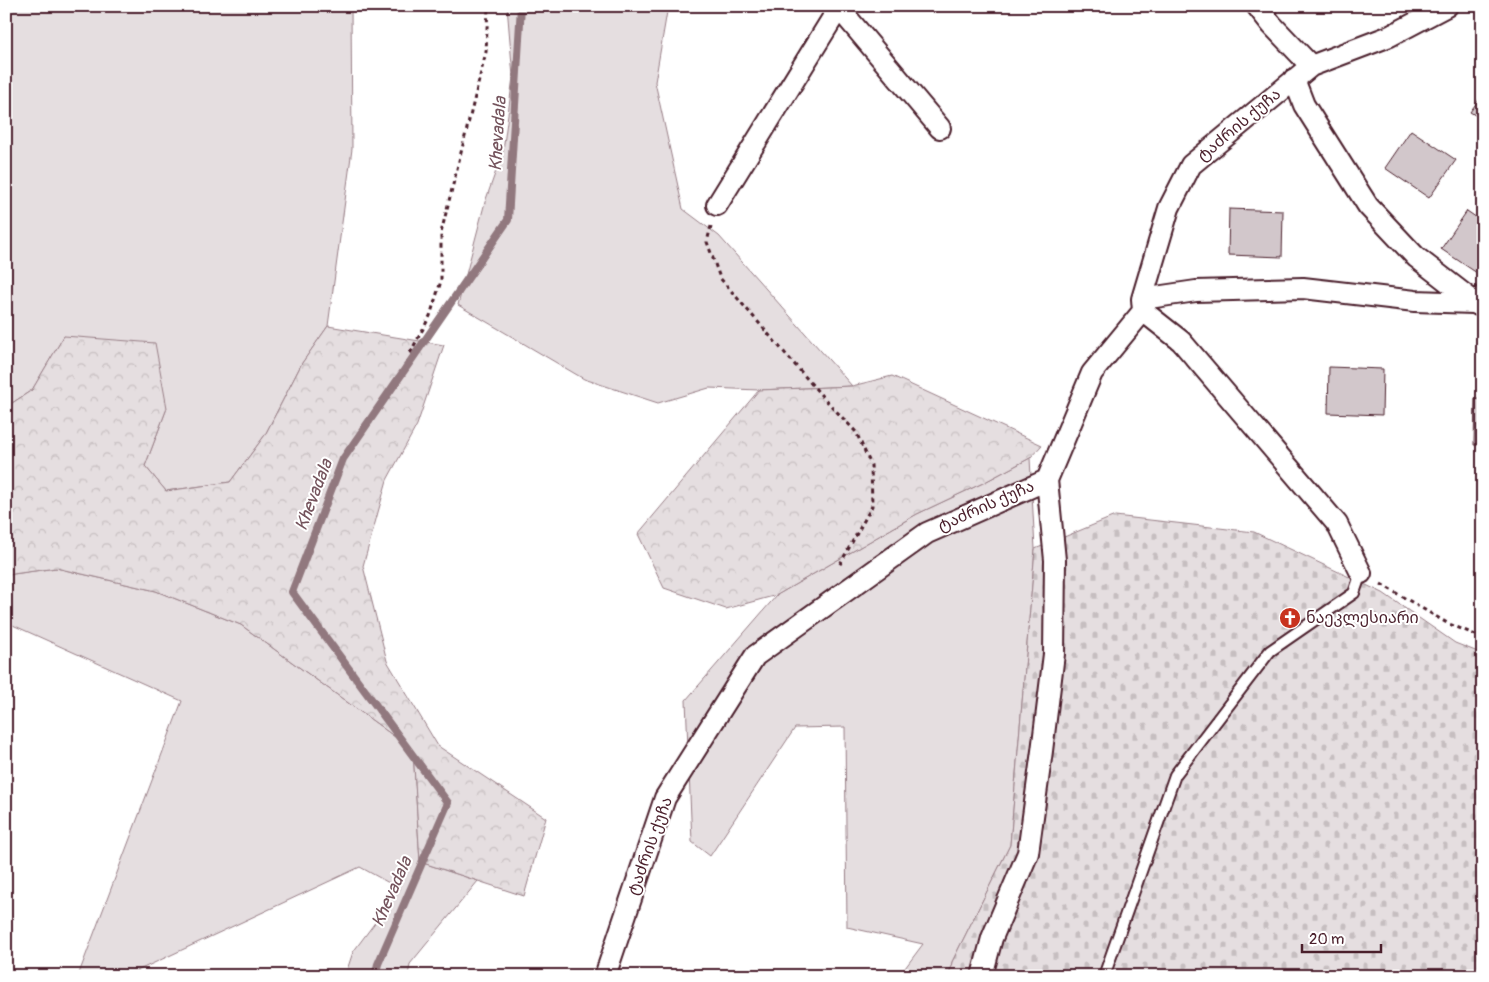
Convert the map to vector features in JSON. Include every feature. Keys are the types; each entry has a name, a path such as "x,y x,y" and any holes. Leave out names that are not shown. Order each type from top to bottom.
{"street":[{"path":"1257,6 1273,16 1311,66"},
{"name":"ტაძრის ქუჩა","path":"605,976 666,798 755,656 926,533 1047,480 1092,373 1143,305 1169,208 1191,166 1311,66 1390,36 1447,6"},
{"path":"717,205 839,7 940,128"},
{"path":"1294,79 1304,105 1368,206 1416,257 1480,302"},
{"path":"1143,305 1196,291 1303,288 1415,301 1480,302"},
{"path":"1143,305 1181,341 1337,524 1362,572"},
{"path":"982,976 992,938 1028,853 1042,750 1054,654 1055,560 1047,480"}],"lane":[{"path":"1104,976 1175,775 1270,651 1354,593 1362,572"}],"path":[{"path":"410,353 430,316 441,281 440,233 486,52 488,6"},
{"path":"717,205 707,242 720,278 821,395 856,432 871,465 872,506 834,574"},
{"path":"1362,572 1447,623 1483,638"}],"green space":[{"path":"6,6 351,6 352,149 328,326 302,363 265,435 230,482 166,491 145,466 167,408 64,336 32,390 6,407"},
{"path":"507,6 668,6 655,82 683,209 719,236 852,386 759,390 709,388 658,403 584,379 458,305 485,202 503,151 513,77"},
{"path":"328,326 444,345 417,425 387,480 363,566 387,661 438,746 546,818 524,896 420,862 413,750 241,625 156,591 56,568 6,575 6,407 32,390 64,336 155,343 167,408 145,466 166,491 230,482 265,435 302,363"},
{"path":"892,376 1042,445 1030,458 983,483 917,514 777,595 726,609 664,588 638,534 759,390 852,386"},
{"path":"1030,458 1035,549 1010,845 952,962 949,976 899,976 923,944 847,927 845,727 795,728 710,856 692,842 686,700 777,595 917,514 983,483"},
{"path":"1115,516 1254,532 1383,593 1455,643 1483,654 1483,976 949,976 952,962 1010,845 1035,549"},
{"path":"56,568 156,591 241,625 413,750 420,862 478,881 410,964 408,976 345,976 353,952 400,889 360,867 126,976 78,976 182,701 6,622 6,575"}],"building":[{"path":"1483,94 1483,120 1470,112"},
{"path":"1411,130 1456,160 1429,198 1385,168"},
{"path":"1229,209 1283,211 1282,257 1228,255"},
{"path":"1467,211 1483,222 1483,277 1441,249"},
{"path":"1329,367 1383,369 1382,415 1328,413"},
{"path":"1475,399 1483,399 1483,445 1474,445"}],"waterway":[{"name":"Khevadala","path":"375,976 378,964 448,803 292,592 343,459 508,220 521,6"}],"place":[{"name":"ნაეკლესიარი","path":"1290,618"}]}
